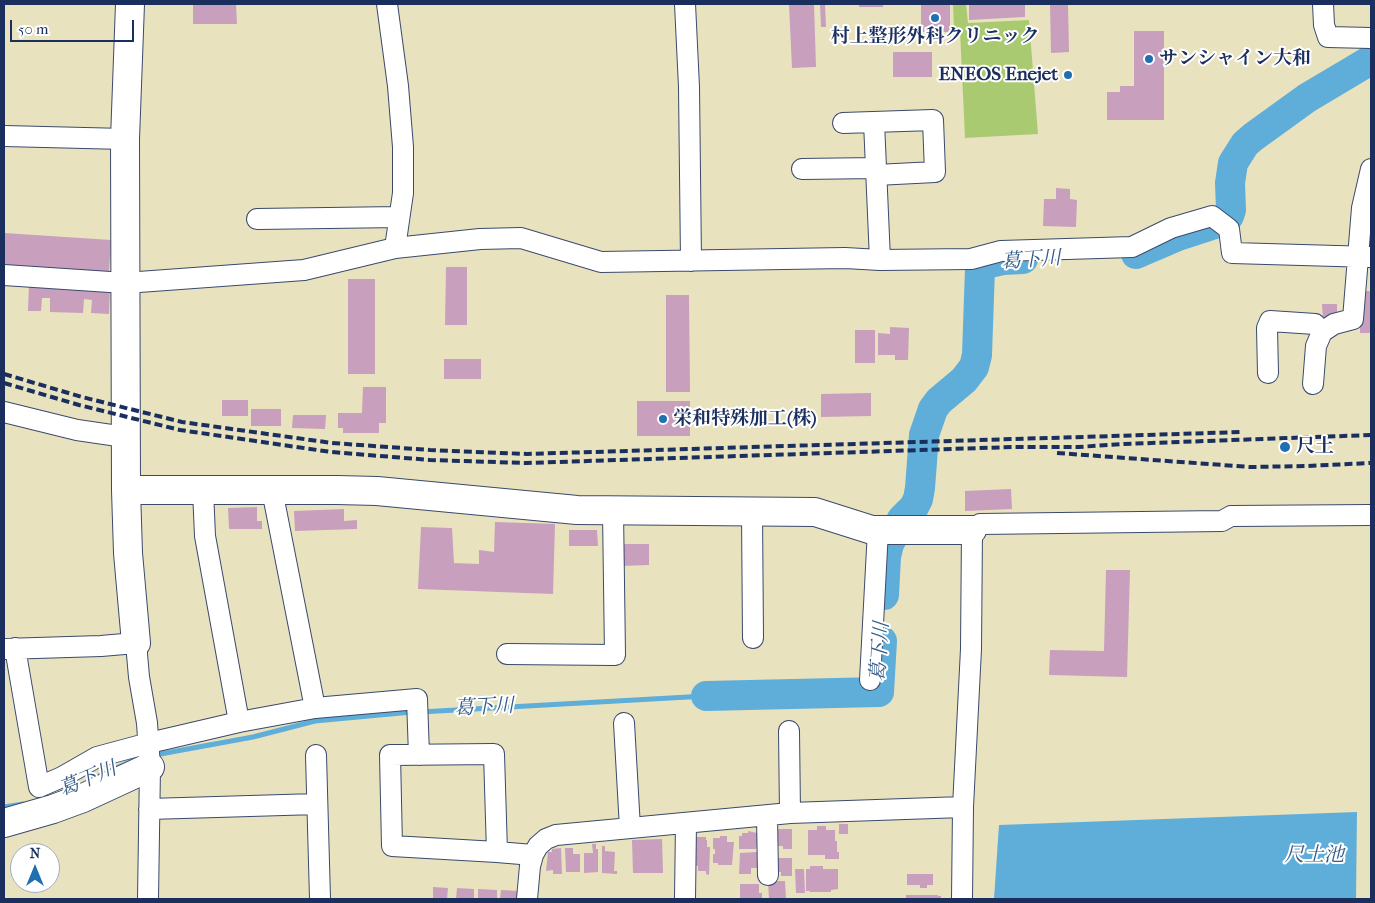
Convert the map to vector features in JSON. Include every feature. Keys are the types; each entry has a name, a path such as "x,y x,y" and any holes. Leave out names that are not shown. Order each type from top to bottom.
{"street":[{"path":"130,4 125,139 126,490 128,553 149,755 148,899"},
{"path":"387,4 398,86 403,147 403,193 395,248"},
{"path":"685,4 689,87 691,261"},
{"path":"1323,4 1324,25 1328,37 1371,38"},
{"path":"802,169 935,172 933,120 843,123"},
{"path":"874,122 880,260"},
{"path":"4,136 125,139"},
{"path":"1313,384 1316,346 1322,332 1334,324 1353,319 1365,257 1362,208 1371,168"},
{"path":"4,275 125,283 304,270 395,248 480,239 521,238 601,262 846,258 880,260 971,259 1001,251 1132,247 1171,228 1212,216 1229,228 1232,253 1365,257"},
{"path":"257,219 400,217"},
{"path":"1268,373 1267,328 1270,321 1315,324 1322,332"},
{"path":"4,412 77,430 125,437"},
{"path":"126,490 377,492 548,508 613,511 815,512 872,530 972,530 980,524 1222,522 1231,516 1371,515"},
{"path":"204,490 205,536 239,722"},
{"path":"272,490 315,708"},
{"path":"507,654 615,655 613,511"},
{"path":"752,512 753,638"},
{"path":"870,680 878,530"},
{"path":"962,899 963,807 971,649 972,530"},
{"path":"136,643 10,649 39,787 62,777 97,757 149,755"},
{"path":"4,822 53,810 83,798 149,755 239,722 315,708 417,699 419,755"},
{"path":"624,723 630,828"},
{"path":"789,731 790,813"},
{"path":"497,852 494,754 390,755 392,846 533,855"},
{"path":"316,755 320,899"},
{"path":"150,809 317,804"},
{"path":"527,899 533,855 538,846 546,839 556,835 790,813 963,807"},
{"path":"767,816 768,875"},
{"path":"685,899 686,823"}],"green space":[{"path":"953,4 966,4 968,23 1029,20 1038,134 965,138 960,31 954,30"}],"water":[{"name":"尺土池","path":"1357,812 1356,899 994,899 999,825"}],"building":[{"path":"193,4 236,4 237,24 193,24"},
{"path":"789,4 814,4 816,67 792,68"},
{"path":"820,4 825,4 826,27 821,27"},
{"path":"859,4 883,4 883,7 859,7"},
{"name":"村上整形外科クリニック","path":"921,4 950,4 950,32 921,32"},
{"path":"969,4 1025,4 1025,17 969,20"},
{"path":"1050,4 1068,4 1069,52 1051,53"},
{"name":"サンシャイン大和","path":"1134,31 1164,31 1164,120 1107,120 1107,92 1120,92 1120,86 1134,86"},
{"path":"893,52 932,52 932,77 893,77"},
{"path":"1056,188 1070,189 1070,199 1077,200 1076,227 1043,226 1044,199 1056,199"},
{"path":"4,233 111,240 109,272 4,265"},
{"path":"446,267 467,267 467,325 445,325"},
{"path":"348,279 375,279 375,374 348,374"},
{"path":"29,283 110,286 109,314 91,313 92,300 84,299 83,313 50,312 50,298 42,298 41,311 28,311"},
{"path":"1360,291 1371,291 1371,333 1360,333"},
{"path":"666,295 689,295 690,392 666,392"},
{"path":"1322,304 1337,304 1337,312 1323,321"},
{"path":"890,327 909,328 908,360 895,360 895,355 878,355 878,333 890,334"},
{"path":"855,330 875,330 875,363 855,363"},
{"path":"444,359 481,359 481,379 444,379"},
{"path":"363,387 386,387 386,423 379,423 379,433 343,433 343,428 338,428 338,413 362,413"},
{"path":"871,393 871,416 821,417 821,394"},
{"path":"222,400 248,400 248,416 222,416"},
{"name":"栄和特殊加工(株)","path":"637,401 690,401 690,436 637,436"},
{"path":"251,409 281,409 281,426 251,426"},
{"path":"293,415 326,415 325,429 292,428"},
{"path":"1011,489 1012,509 965,511 965,491"},
{"path":"257,507 257,521 262,521 262,529 229,529 228,508"},
{"path":"344,509 344,521 357,520 357,529 295,531 294,511"},
{"path":"495,522 555,524 553,594 418,589 421,527 452,528 454,563 479,564 479,550 494,552"},
{"path":"569,530 597,530 598,546 569,546"},
{"path":"618,544 649,544 649,565 619,566"},
{"path":"1106,570 1130,570 1127,677 1049,675 1050,650 1104,651"},
{"path":"839,824 848,824 848,834 839,834"},
{"path":"817,826 826,826 826,830 835,830 835,841 837,841 839,859 825,859 825,855 808,855 808,830 817,830"},
{"path":"773,829 792,829 792,849 774,846"},
{"path":"748,831 757,833 756,849 739,849 739,836 742,836 742,833 748,833"},
{"path":"720,836 727,836 727,842 734,842 732,865 713,863 715,849 713,849 713,838 720,838"},
{"path":"693,837 706,837 707,847 710,847 709,875 706,874 706,871 698,871 698,866 692,865"},
{"path":"662,839 663,873 633,873 632,840"},
{"path":"592,844 596,844 596,849 598,849 598,872 584,873 584,853 593,853"},
{"path":"602,846 605,846 605,851 615,852 614,871 617,871 617,874 602,873"},
{"path":"561,848 562,874 553,874 553,870 546,871 548,852 552,852 552,849"},
{"path":"565,848 573,848 573,854 580,854 580,872 566,872"},
{"path":"757,852 758,868 751,868 751,874 739,874 740,853"},
{"path":"773,858 792,858 792,876 781,876 781,872 774,872"},
{"path":"810,866 823,866 823,869 838,869 838,889 831,890 831,892 806,891 806,869 810,869"},
{"path":"795,869 804,869 805,893 796,893"},
{"path":"907,874 933,874 933,885 927,885 927,888 920,888 920,885 907,885"},
{"path":"768,881 785,881 786,899 769,899"},
{"path":"740,884 759,884 759,893 762,893 762,899 740,899"},
{"path":"433,887 448,888 447,899 433,899"},
{"path":"457,888 474,889 474,899 456,899"},
{"path":"478,889 497,890 497,899 478,899"},
{"path":"501,890 520,891 519,899 500,899"},
{"path":"906,895 938,895 941,896 941,899 906,899"}],"waterway":[{"name":"葛下川","path":"1136,254 1178,236 1224,221 1229,216 1231,210 1230,183 1233,163 1245,144 1307,98 1371,60"},
{"name":"葛下川","path":"884,595 886,557 889,544 902,519 914,507 918,499 924,435 933,409 939,401 964,380 974,367 977,355 980,268 989,263 1003,260 1023,259"},
{"name":"葛下川","path":"706,696 879,692 882,641"},
{"name":"葛下川","path":"420,712 706,696"},
{"name":"葛下川","path":"155,755 253,737 315,721 412,712"},
{"name":"葛下川","path":"94,778 132,761"},
{"name":"葛下川","path":"4,807 23,804"}],"railway":[{"path":"4,374 82,397 182,422 332,443 430,450 527,454 1243,432"},
{"path":"4,383 79,405 180,430 331,452 430,460 527,463 1012,447 1078,447 1371,435"},
{"path":"1057,453 1250,467 1371,463"}],"place":[{"name":"村上整形外科クリニック","path":"935,18"},
{"name":"サンシャイン大和","path":"1149,59"},
{"name":"ENEOS Enejet","path":"1068,75"},
{"name":"栄和特殊加工(株)","path":"663,419"},
{"name":"尺土","path":"1285,447"}]}
